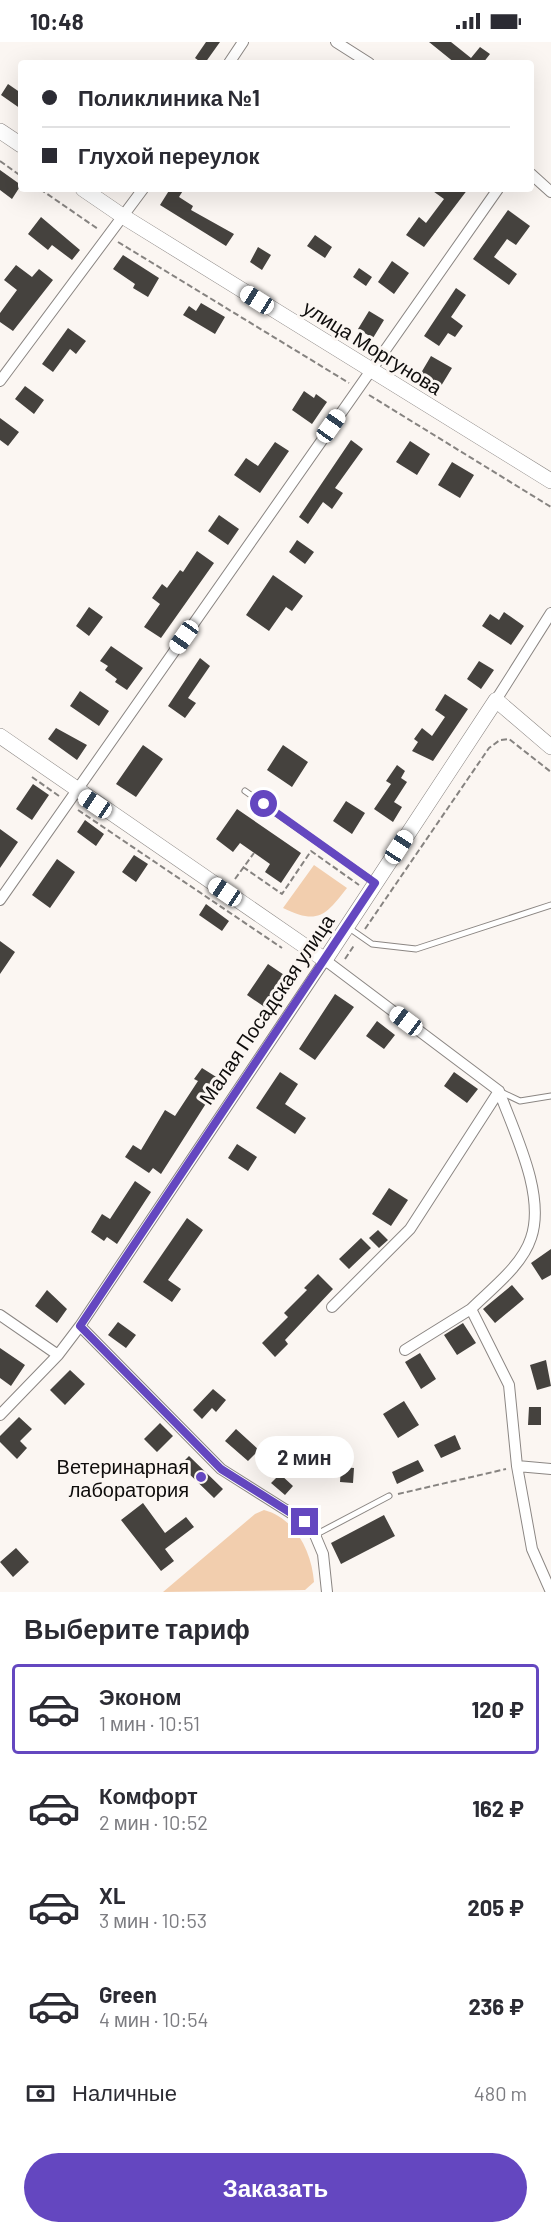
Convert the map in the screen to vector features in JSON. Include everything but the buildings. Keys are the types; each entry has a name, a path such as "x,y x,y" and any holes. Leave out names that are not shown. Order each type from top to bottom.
{"main road":[{"path":"0,131 18,144"},
{"name":"улица Моргунова","path":"87,192 369,370 551,481"},
{"path":"496,700 551,747"},
{"name":"Малая Посадская улица","path":"328,962 347,926 496,700"},
{"path":"0,736 73,797 225,892 328,962"}],"street":[{"path":"231,60 243,42"},
{"path":"336,42 364,60"},
{"path":"534,177 551,192"},
{"path":"0,381 141,192"},
{"path":"0,900 496,192"},
{"name":"Малая Посадская улица","path":"496,700 551,613"},
{"path":"328,962 499,1091 529,1173 536,1211 531,1239 515,1264 471,1309 405,1350"},
{"name":"Малая Посадская улица","path":"0,1415 58,1355 80,1326 328,962"},
{"path":"332,1307 410,1229 499,1091"},
{"path":"471,1309 509,1385 517,1466 532,1549 551,1592"},
{"path":"0,1315 58,1355"},
{"path":"80,1326 221,1469 305,1522 315,1535 323,1554 327,1592"},
{"path":"517,1466 551,1469"}],"lane":[{"path":"245,791 372,888"},
{"path":"347,926 372,944 416,949 551,905"},
{"path":"499,1091 520,1101 551,1096"},
{"path":"315,1535 389,1497"}],"path":[{"path":"0,161 18,174"},
{"path":"44,192 109,237 551,507"},
{"path":"328,962 344,960 489,748 500,740 509,740 551,772"},
{"path":"29,775 73,797 216,905 282,949"},
{"path":"243,867 282,894 311,851 372,888 384,902"},
{"path":"216,905 254,853"},
{"path":"389,1497 517,1466"}],"shaded area":[{"path":"314,865 347,888 333,905 320,915 305,916 283,908"},
{"path":"264,1510 285,1520 300,1538 313,1571 314,1582 305,1590 163,1592 255,1514"}],"place":[{"name":"Ветеринарная лаборатория","path":"201,1477"}],"route":[{"path":"264,804 375,883 80,1326 221,1469 305,1522"}]}
